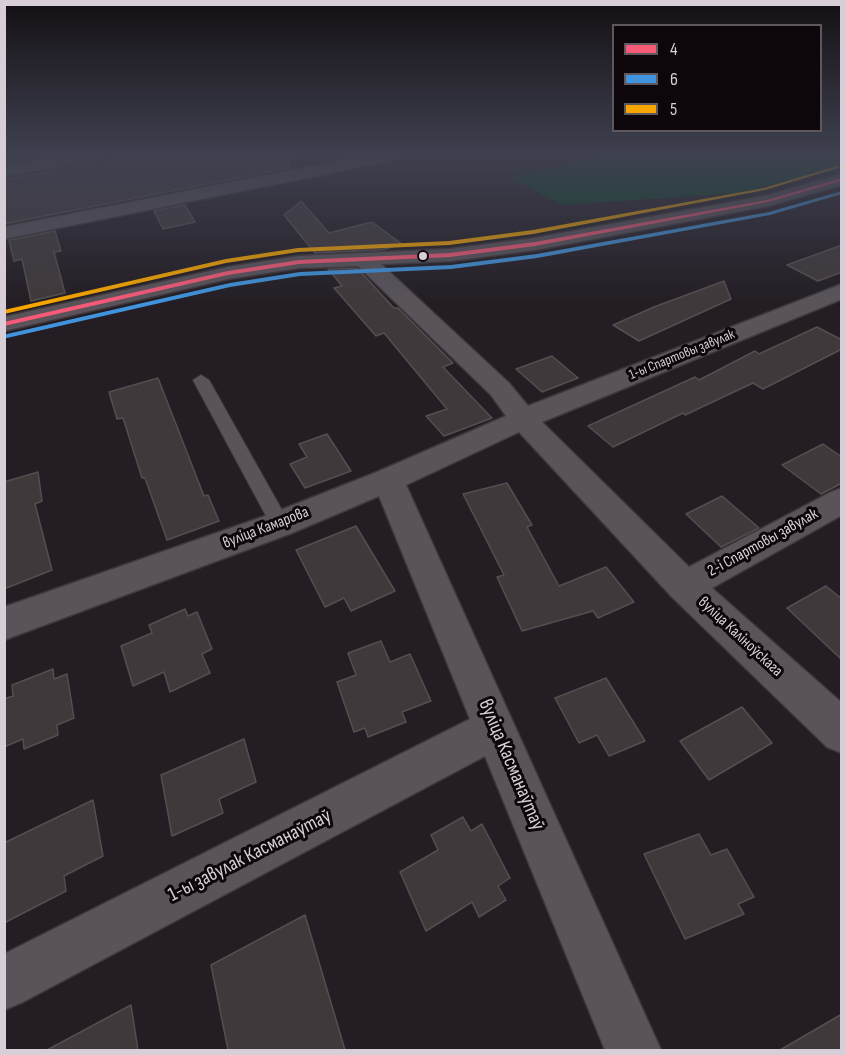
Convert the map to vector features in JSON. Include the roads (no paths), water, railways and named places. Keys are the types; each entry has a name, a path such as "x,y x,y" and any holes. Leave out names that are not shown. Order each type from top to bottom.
{"street":[{"path":"4,233 143,205"},
{"path":"4,324 228,273 299,262 450,255 535,244 745,205"},
{"name":"вуліца Каліноўскага","path":"362,258 500,389 522,419 685,586 842,732"},
{"name":"1-ы Спартовы завулак","path":"522,419 842,291"},
{"name":"вуліца Камарова","path":"4,624 280,524 388,480 522,419"},
{"name":"вуліца Касманаўтаў","path":"388,480 633,1050"},
{"name":"2-і Спартовы завулак","path":"685,586 842,500"},
{"name":"1-ы завулак Касманаўтаў","path":"4,983 495,728"}],"lane":[{"path":"201,380 280,524"}]}
